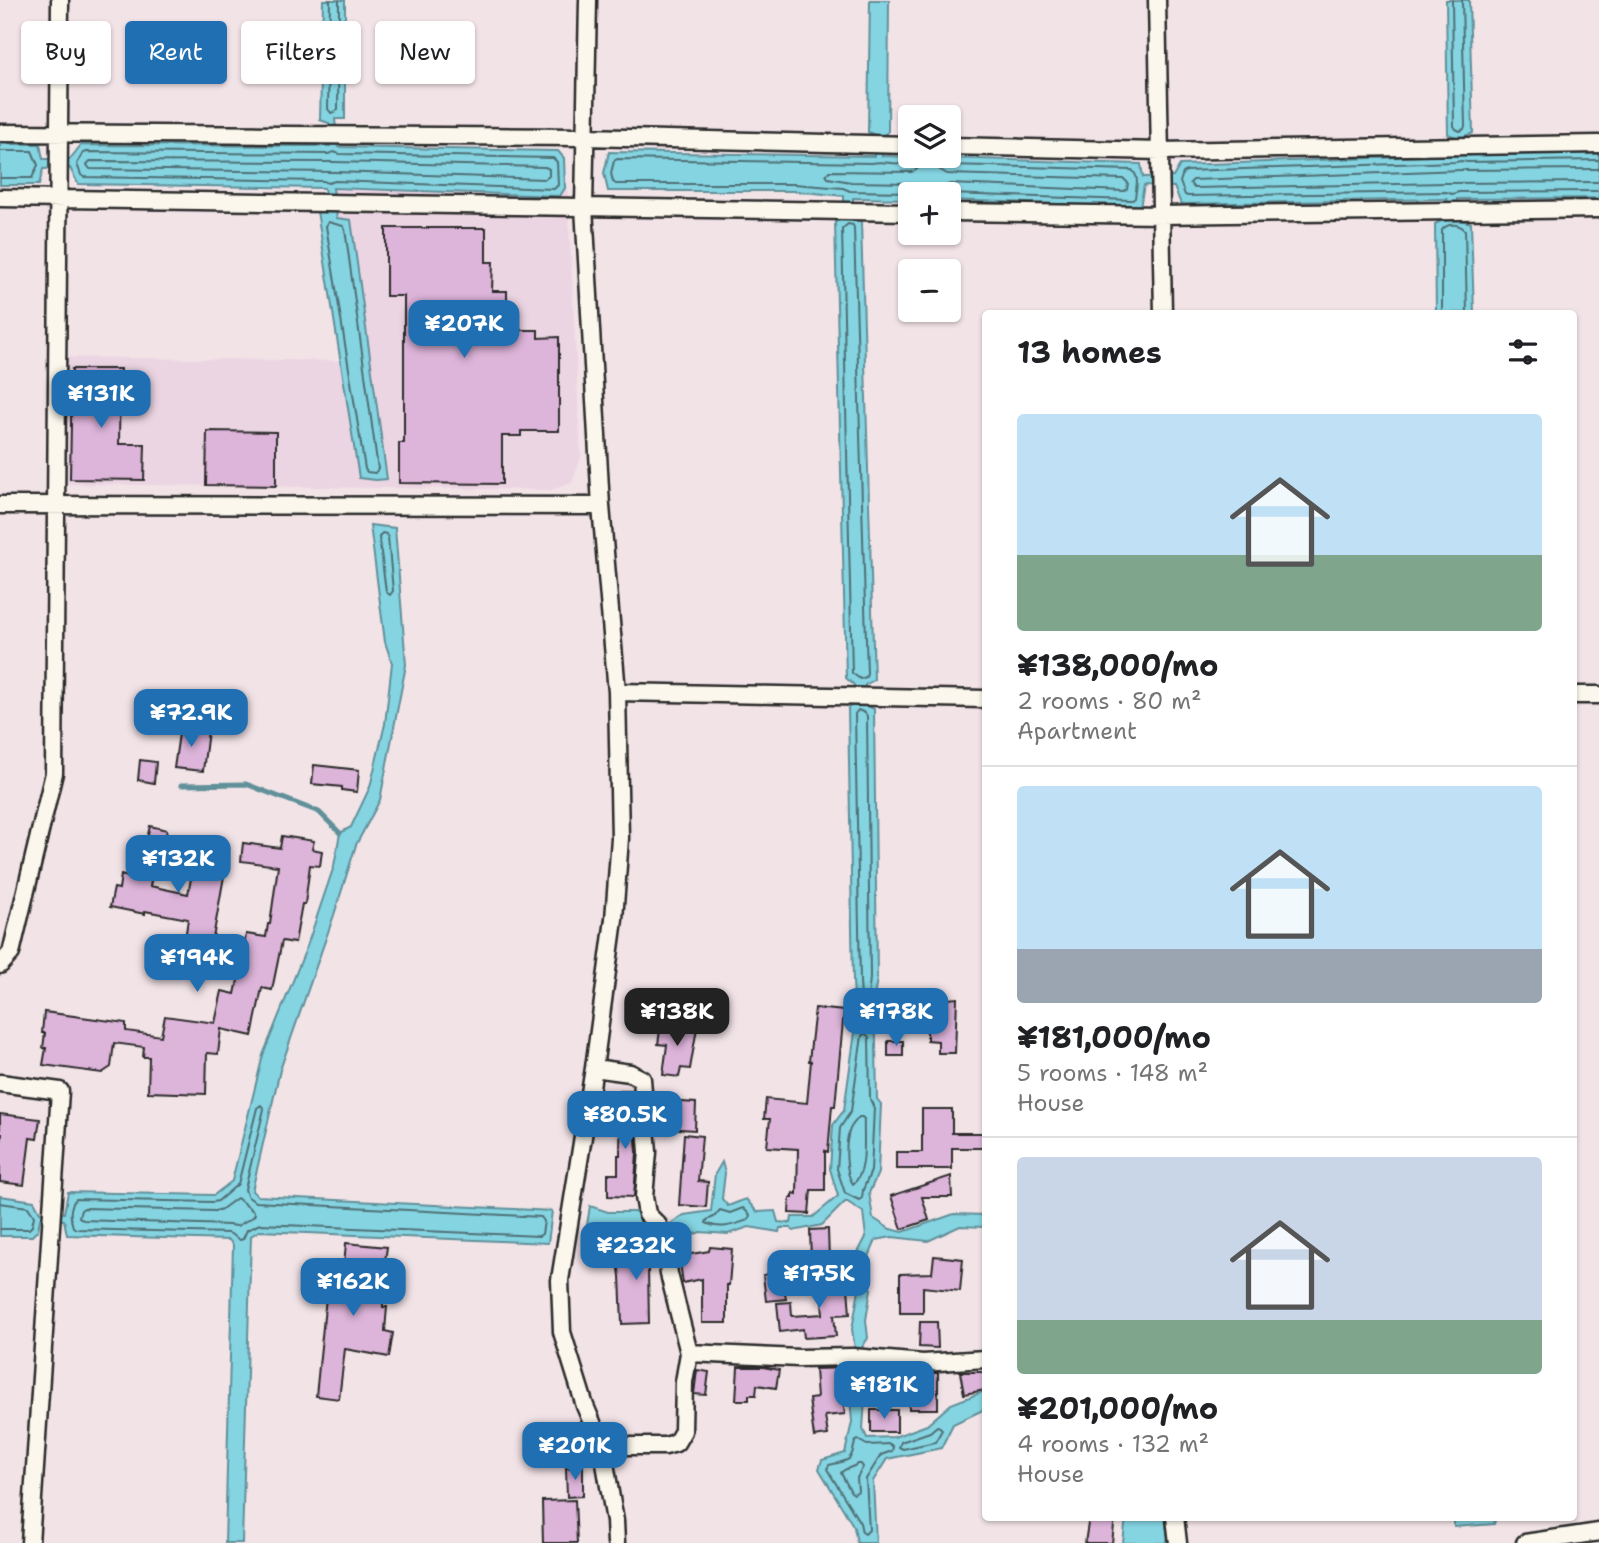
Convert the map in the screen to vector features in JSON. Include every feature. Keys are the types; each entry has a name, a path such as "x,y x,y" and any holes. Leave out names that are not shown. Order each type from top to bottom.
{"street":[{"path":"0,965 11,953 54,773 60,0"},
{"path":"588,0 584,207 601,506 617,692 620,838 614,919 594,1068 560,1280 562,1332 585,1406 602,1446 615,1521 616,1543"},
{"path":"1157,0 1163,310"},
{"path":"0,133 585,137 898,145"},
{"path":"961,147 1160,158 1599,144"},
{"path":"0,198 898,212"},
{"path":"961,212 1161,215 1599,209"},
{"path":"0,505 601,506"},
{"path":"617,692 982,699"},
{"path":"1577,695 1599,695"},
{"path":"594,1068 630,1073 642,1079 648,1152 644,1197 647,1214 660,1231 689,1353 684,1382 684,1431 676,1443 665,1446 602,1446"},
{"path":"0,1083 60,1091 30,1543"},
{"path":"689,1353 799,1358 859,1357 923,1363 982,1359"},
{"path":"1175,1521 1178,1543"},
{"path":"1525,1543 1599,1532"}],"shaded area":[{"path":"327,172 567,180 581,458 572,483 552,490 64,484 62,357 354,361"}],"water":[{"path":"323,0 345,0 345,21 322,21"},
{"path":"870,0 889,0 888,132 883,135 882,156 898,156 898,168 961,168 961,158 1141,164 1143,177 1173,177 1180,165 1456,155 1456,137 1448,134 1446,0 1469,0 1473,133 1465,136 1465,155 1599,153 1599,198 1457,199 1458,219 1471,223 1474,310 1436,310 1435,224 1448,218 1447,199 1181,204 1174,187 1144,185 1140,207 961,200 961,182 898,182 898,199 853,198 853,217 861,221 874,680 865,685 866,705 874,709 875,991 877,1099 881,1104 878,1173 869,1193 873,1218 890,1229 903,1232 954,1214 982,1215 982,1227 960,1226 928,1241 892,1237 876,1240 866,1264 871,1289 866,1320 868,1338 861,1349 863,1363 867,1369 863,1429 867,1438 894,1437 927,1425 951,1404 982,1392 982,1410 953,1424 941,1448 887,1459 873,1481 876,1543 857,1543 854,1527 819,1469 822,1460 845,1453 852,1422 850,1397 857,1363 852,1329 859,1290 851,1266 866,1237 863,1212 846,1201 822,1225 793,1231 791,1228 780,1228 779,1232 749,1227 728,1234 700,1232 672,1243 668,1235 651,1232 632,1236 622,1228 609,1227 584,1244 590,1206 608,1212 636,1212 653,1226 667,1226 684,1215 711,1211 715,1174 722,1162 725,1173 722,1199 728,1206 746,1199 757,1212 775,1211 778,1222 791,1223 792,1217 813,1217 838,1196 830,1169 833,1125 844,1110 856,1025 848,708 855,704 854,685 846,678 835,222 844,218 844,196 794,191 608,191 604,173 609,152 874,156 875,135 868,132"},
{"path":"321,84 345,84 345,119 335,119 338,147 558,151 564,158 565,188 560,196 333,188 337,218 351,220 387,479 359,478 317,211 327,212 324,188 78,184 70,168 43,169 39,185 0,185 0,144 40,144 43,159 70,159 81,145 330,146 329,123 320,120"},
{"path":"370,525 395,528 406,665 380,800 356,845 280,1070 252,1191 258,1196 552,1211 548,1243 259,1231 251,1236 242,1543 225,1543 233,1245 229,1240 67,1235 64,1220 40,1219 38,1230 32,1236 0,1236 0,1196 34,1201 40,1212 64,1213 68,1192 214,1195 232,1181 263,1055 307,946 334,866 340,833 351,827 370,787 385,724 392,663 385,642"},
{"path":"1126,1521 1166,1521 1168,1539 1165,1543 1123,1543"},
{"path":"1454,1521 1495,1521 1494,1524 1454,1527"}],"building":[{"path":"386,228 486,228 486,262 493,262 492,291 507,291 507,330 538,330 538,338 559,337 559,431 521,431 521,436 502,436 502,484 399,483 399,443 404,443 404,296 386,296"},
{"path":"72,369 120,369 119,444 145,444 144,480 70,479"},
{"path":"207,431 276,432 276,486 206,485"},
{"path":"180,727 208,731 203,771 174,768"},
{"path":"140,760 156,762 154,783 138,780"},
{"path":"314,765 359,770 357,792 342,790 342,787 312,784"},
{"path":"150,826 167,830 160,860 156,859 150,886 188,894 198,843 229,848 207,972 181,967 188,919 110,907 114,888 119,889 121,875 128,877 135,849 144,851"},
{"path":"282,836 314,841 312,849 322,851 320,866 310,865 305,904 302,904 295,943 282,941 272,990 262,988 252,1036 221,1029 218,1054 207,1053 206,1094 148,1092 149,1057 143,1057 144,1047 114,1043 111,1067 102,1073 43,1065 46,1048 43,1048 45,1033 42,1033 44,1012 126,1023 126,1031 161,1036 165,1016 215,1023 222,991 235,994 246,934 266,937 270,924 278,866 241,861 243,843 280,848"},
{"path":"957,998 955,1053 938,1053 938,1041 927,1040 927,1024 941,1024 938,1000"},
{"path":"815,1008 844,1011 835,1106 832,1106 828,1152 825,1151 825,1190 811,1190 809,1214 789,1213 790,1198 793,1198 793,1193 797,1194 798,1149 767,1147 770,1119 764,1119 766,1099 807,1103"},
{"path":"661,1023 697,1028 690,1069 681,1068 679,1077 663,1075 667,1045 658,1044"},
{"path":"888,1041 903,1041 903,1056 888,1056"},
{"path":"619,1090 632,1090 637,1152 634,1197 608,1196 608,1174 618,1174 620,1155"},
{"path":"666,1101 696,1103 695,1130 664,1128"},
{"path":"922,1109 952,1109 952,1133 982,1133 982,1148 952,1148 952,1169 896,1169 896,1152 922,1152"},
{"path":"0,1114 40,1119 37,1139 30,1138 24,1185 0,1182"},
{"path":"684,1134 702,1136 698,1181 708,1182 706,1207 679,1205"},
{"path":"951,1176 952,1197 922,1197 929,1220 902,1229 891,1196"},
{"path":"828,1229 829,1260 811,1260 810,1230"},
{"path":"346,1243 387,1247 384,1268 377,1267 374,1301 383,1302 383,1307 387,1307 385,1331 393,1333 389,1357 345,1349 339,1399 316,1396 326,1297 341,1298"},
{"path":"655,1244 658,1267 648,1268 649,1323 622,1324 616,1251"},
{"path":"710,1247 732,1249 727,1285 727,1323 702,1323 702,1279 683,1283 679,1256 709,1251"},
{"path":"934,1256 963,1259 960,1291 923,1287 923,1313 900,1313 900,1274 932,1273"},
{"path":"782,1272 786,1299 766,1301 763,1275"},
{"path":"847,1274 850,1314 834,1315 836,1336 804,1338 803,1329 780,1332 777,1303 791,1302 792,1316 823,1314 820,1276"},
{"path":"920,1322 937,1322 938,1348 919,1347"},
{"path":"738,1367 779,1370 776,1388 757,1385 756,1395 749,1395 749,1400 736,1400"},
{"path":"849,1368 850,1386 841,1387 845,1414 825,1416 828,1435 814,1437 809,1399 817,1398 815,1369"},
{"path":"697,1370 709,1372 706,1395 694,1394"},
{"path":"960,1372 982,1372 982,1391 964,1394"},
{"path":"908,1373 938,1373 938,1409 909,1409"},
{"path":"871,1410 897,1410 897,1432 871,1432"},
{"path":"583,1466 583,1496 567,1497 566,1468"},
{"path":"575,1500 577,1543 543,1543 542,1501"},
{"path":"1088,1521 1115,1521 1112,1543 1085,1543"}],"waterway":[{"path":"181,785 246,784 319,812 340,833"}]}
